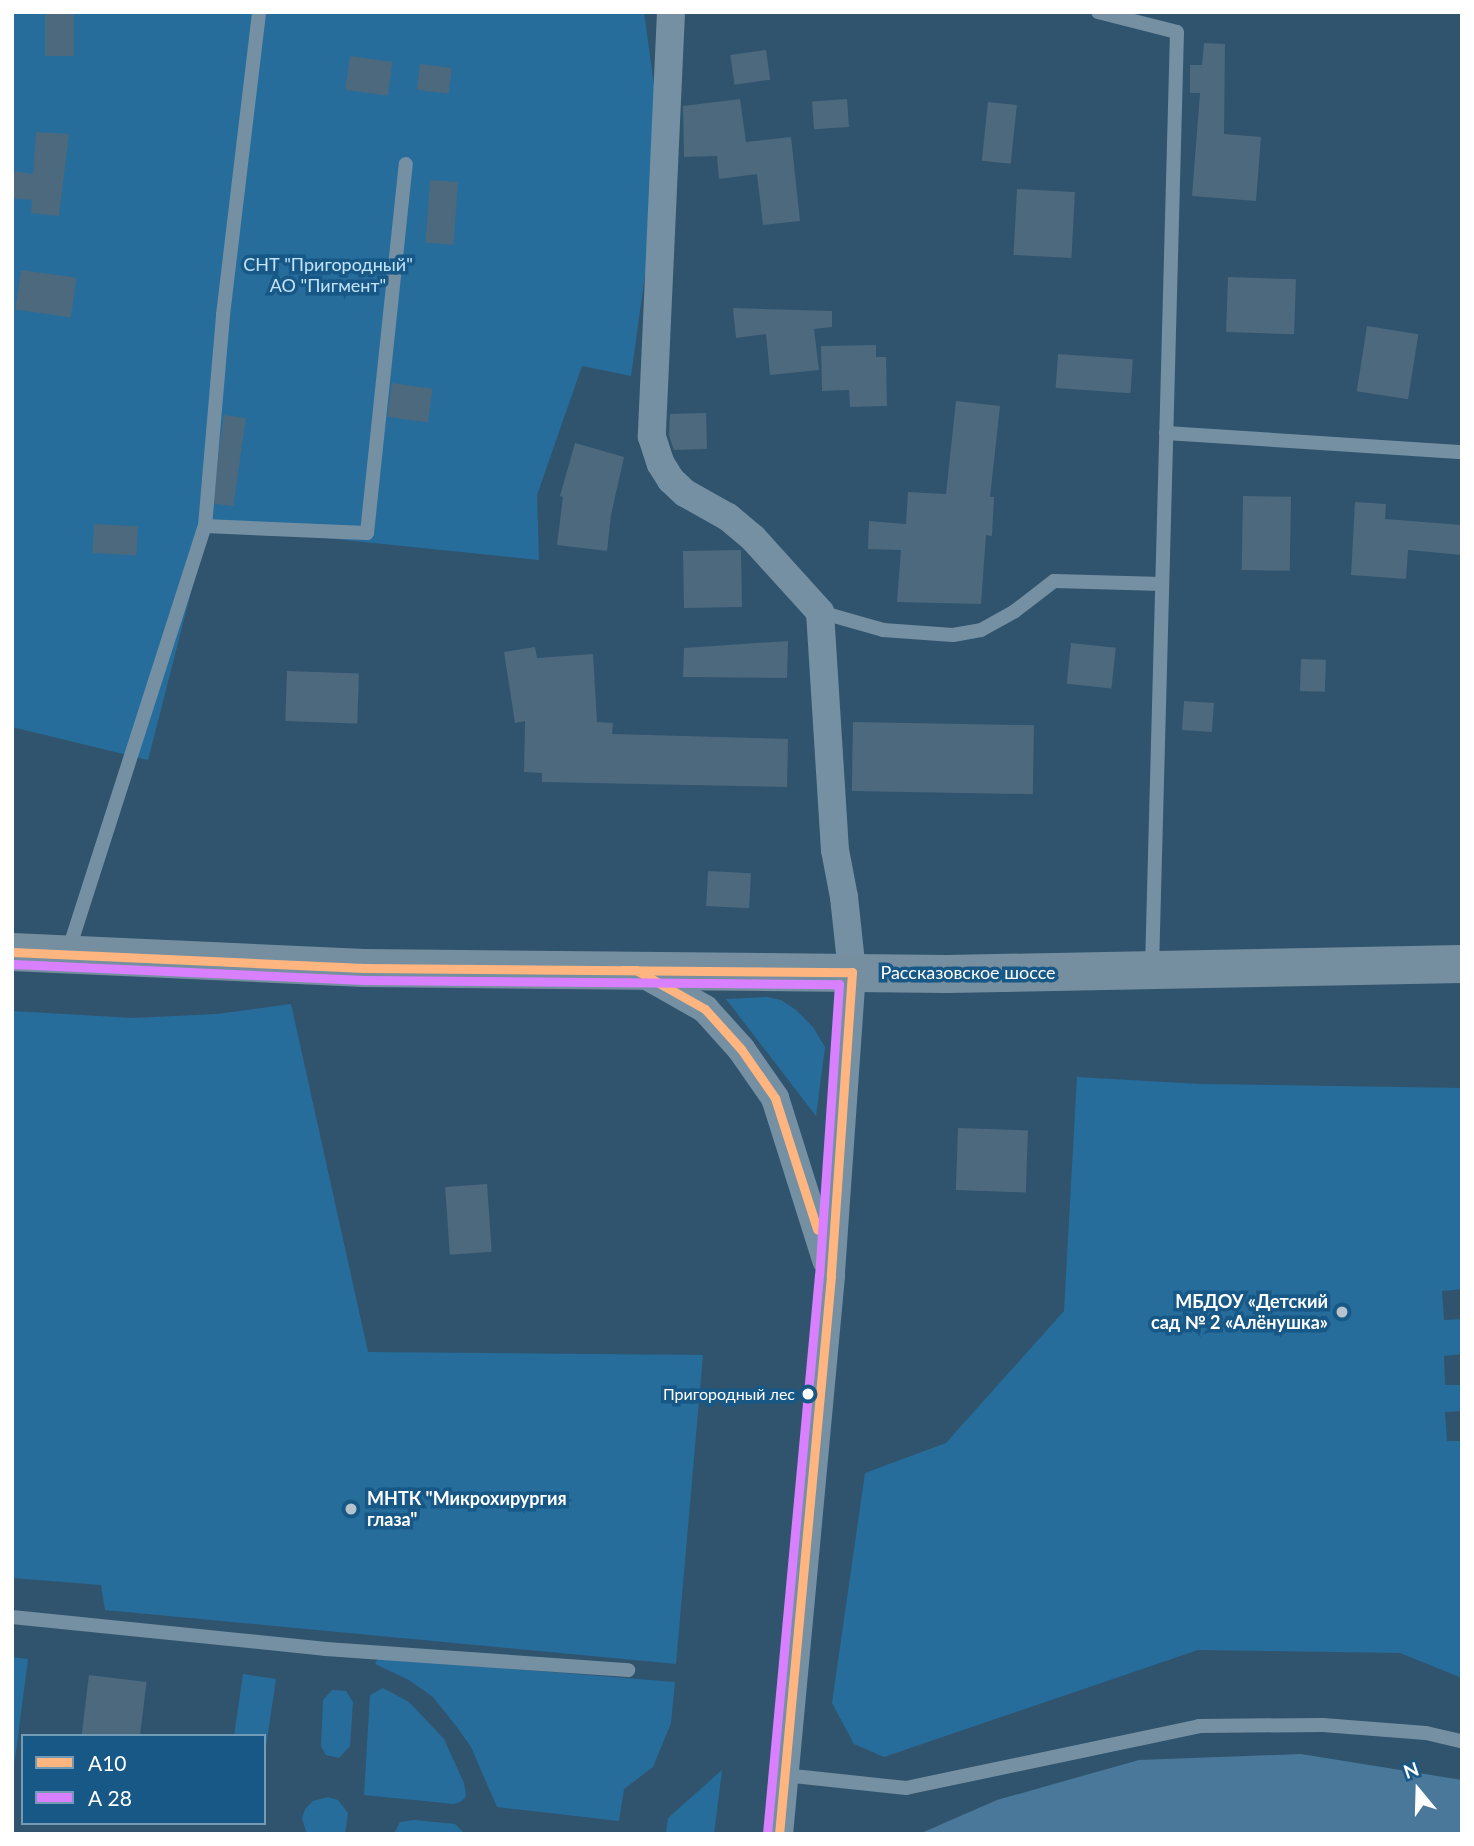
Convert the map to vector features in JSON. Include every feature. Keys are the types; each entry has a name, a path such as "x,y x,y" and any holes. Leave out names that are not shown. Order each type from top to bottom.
{"main road":[{"name":"Рассказовское шоссе","path":"12,952 364,968 947,974 1462,964"}],"street":[{"path":"671,12 652,437 661,464 671,480 685,493 728,517 753,538 820,612 835,850 844,897 852,972 831,1276 779,1834"},
{"path":"636,970 705,1009 741,1049 775,1098 831,1276"}],"lane":[{"path":"67,955 205,526 223,315 259,12"},
{"path":"1098,12 1177,32 1152,970"},
{"path":"205,526 367,533 406,164"},
{"path":"1166,433 1462,452"},
{"path":"820,612 883,630 953,635 981,630 1015,611 1054,582 1162,584"},
{"path":"12,1617 326,1649 628,1670"},
{"path":"784,1775 906,1788 1199,1726 1323,1725 1426,1732 1462,1741"}],"green space":[{"name":"СНТ \"Пригородный\" АО \"Пигмент\"","path":"12,12 644,12 656,100 653,217 631,376 582,366 537,495 539,560 208,526 148,760 12,727"},
{"path":"767,997 781,1000 796,1010 813,1027 825,1047 816,1116 726,999"},
{"name":"МНТК \"Микрохирургия глаза\"","path":"291,1004 368,1352 703,1355 676,1664 105,1610 101,1585 12,1578 12,1011 133,1018 217,1014"},
{"path":"1077,1077 1199,1084 1462,1088 1462,1289 1442,1291 1444,1320 1462,1319 1462,1354 1444,1356 1445,1385 1462,1385 1462,1411 1445,1412 1447,1441 1462,1441 1462,1678 1400,1653 1198,1650 884,1757 854,1744 832,1703 865,1473 946,1443 1064,1311"},
{"path":"12,1657 28,1659 12,1782"},
{"path":"378,1658 675,1682 671,1723 653,1767 624,1789 619,1821 497,1807 471,1747 433,1697 409,1680 375,1664"},
{"path":"243,1674 276,1679 266,1746 266,1734 234,1734"},
{"path":"383,1688 409,1702 444,1739 464,1783 466,1796 462,1801 454,1804 364,1795 370,1695"},
{"path":"332,1690 346,1691 353,1702 350,1746 339,1758 326,1755 321,1746 323,1700"},
{"path":"722,1770 714,1834 666,1834 668,1818"},
{"path":"328,1797 338,1800 348,1813 345,1834 307,1834 302,1819 305,1809 313,1801"},
{"path":"414,1820 455,1824 465,1834 394,1834 400,1822"}],"shaded area":[{"path":"1301,1754 1462,1780 1462,1834 919,1834 997,1800 1139,1760"}],"building":[{"path":"45,12 74,12 74,56 45,56"},
{"path":"1204,43 1225,44 1224,134 1261,137 1256,201 1192,196 1200,93 1190,93 1190,65 1202,65"},
{"path":"766,50 770,80 735,85 730,55"},
{"path":"350,56 393,62 388,96 345,90"},
{"path":"420,64 452,68 449,94 417,90"},
{"path":"740,99 746,142 791,137 800,221 763,225 757,174 719,179 717,156 684,157 683,106"},
{"path":"847,99 849,127 814,129 812,101"},
{"path":"988,102 1017,105 1011,164 982,161"},
{"path":"36,132 69,134 59,216 31,213 32,200 12,198 12,171 33,174"},
{"path":"430,180 458,182 454,245 426,243"},
{"path":"1017,189 1075,192 1071,258 1014,255"},
{"path":"21,270 76,278 71,317 15,310"},
{"path":"1228,277 1296,279 1294,334 1226,332"},
{"path":"733,308 832,311 832,327 814,329 819,370 770,375 766,334 736,338"},
{"path":"1367,326 1418,334 1408,399 1357,391"},
{"path":"876,345 876,357 886,357 887,406 850,407 849,390 822,391 821,346"},
{"path":"1058,354 1133,359 1130,393 1056,388"},
{"path":"392,383 433,389 428,422 387,417"},
{"path":"956,401 1000,406 990,497 994,497 992,536 986,535 981,604 897,602 901,550 868,549 869,521 906,524 908,492 946,494"},
{"path":"706,413 707,449 674,450 669,435 670,414"},
{"path":"224,415 246,418 233,506 212,503"},
{"path":"575,443 624,457 611,515 607,551 557,545 563,497 560,496"},
{"path":"1243,496 1291,497 1290,571 1242,570"},
{"path":"1355,502 1386,504 1385,519 1462,525 1462,555 1408,550 1406,579 1351,575"},
{"path":"94,524 138,526 136,555 92,553"},
{"path":"741,550 742,607 684,608 683,551"},
{"path":"788,641 787,678 683,677 684,648"},
{"path":"1071,643 1116,648 1111,688 1067,684"},
{"path":"535,647 537,658 593,654 597,722 613,723 612,734 788,739 787,787 542,782 542,773 524,772 525,721 515,723 504,652"},
{"path":"1301,659 1326,660 1325,692 1300,691"},
{"path":"287,671 359,674 357,723 285,721"},
{"path":"1184,701 1214,703 1212,732 1182,730"},
{"path":"853,722 1034,725 1033,794 852,791"},
{"path":"708,871 751,873 749,908 706,906"},
{"path":"958,1128 1028,1130 1026,1192 956,1190"},
{"path":"487,1184 492,1252 450,1255 445,1187"},
{"path":"89,1675 147,1682 140,1734 82,1734"}],"transit line":[{"name":"А10","path":"12,952 364,968 852,972 831,1276 779,1834"},
{"path":"12,964 364,980 839,984 819,1275 767,1833"},
{"name":"А10","path":"623,970 636,970 705,1009 741,1049 775,1098 817,1229"}],"place":[{"name":"МБДОУ «Детский сад № 2 «Алёнушка»","path":"1342,1312"},
{"name":"Пригородный лес","path":"808,1394"},
{"name":"МНТК \"Микрохирургия глаза\"","path":"351,1509"}]}
